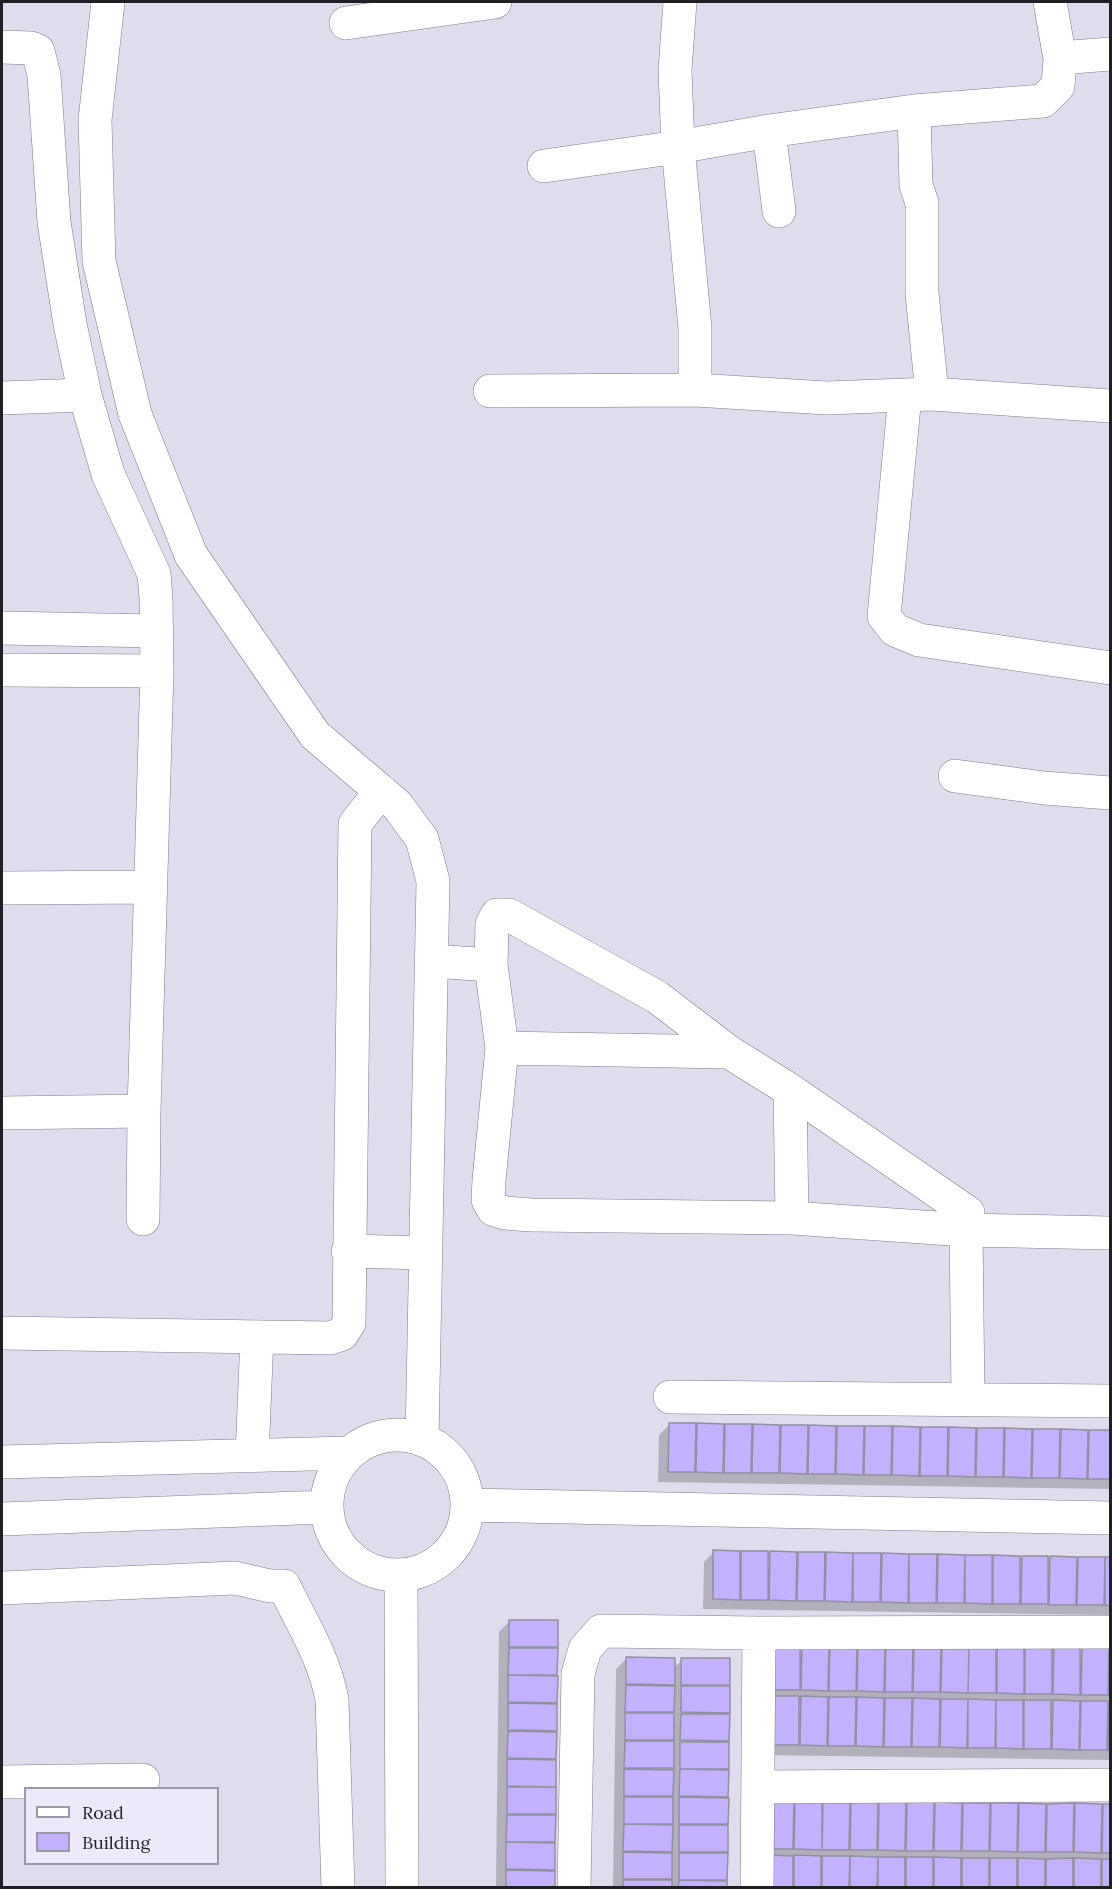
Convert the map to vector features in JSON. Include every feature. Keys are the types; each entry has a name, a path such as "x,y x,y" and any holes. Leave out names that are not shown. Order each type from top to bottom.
{"street":[{"path":"108,2 95,120 99,261 135,414 191,555 315,735 397,805 422,838 434,881 422,1440"},
{"path":"346,23 495,2"},
{"path":"680,2 675,70 678,147 695,328 695,390"},
{"path":"544,166 914,111 1043,102 1058,86 1060,58 1050,2"},
{"path":"2,47 32,48 38,51 44,75 54,222 70,324 85,395 108,474 154,574 157,671 142,1219"},
{"path":"1060,58 1110,54"},
{"path":"914,111 916,184 922,203 919,395 884,616 895,630 919,640 1110,668"},
{"path":"769,131 779,211"},
{"path":"490,391 695,390 827,398 919,395 1110,406"},
{"path":"2,398 85,395"},
{"path":"2,628 157,631"},
{"path":"2,670 157,671"},
{"path":"955,776 1044,788 1110,793"},
{"path":"2,1333 330,1338 342,1334 349,1323 348,1251 355,824 381,791"},
{"path":"2,888 150,887"},
{"path":"968,1398 966,1230 967,1212 790,1090 729,1052 657,997 509,915 497,915 492,924 491,965 502,1048 489,1180 488,1200 493,1209 505,1213 531,1215 792,1218 966,1230 1110,1233"},
{"path":"432,961 491,965"},
{"path":"502,1048 729,1052"},
{"path":"790,1090 792,1218"},
{"path":"2,1113 144,1111"},
{"path":"348,1251 425,1253"},
{"path":"252,1456 257,1337"},
{"path":"670,1397 1110,1401"},
{"path":"390,1435 412,1436 432,1444 450,1458 462,1477 469,1505 458,1542 443,1559 424,1571 401,1576 378,1574 358,1564 341,1549 330,1529 326,1507 329,1487 336,1469 349,1453 368,1441 390,1435"},
{"path":"2,1462 349,1453"},
{"path":"469,1505 1110,1518"},
{"path":"2,1519 326,1507"},
{"path":"401,1576 402,1887"},
{"path":"2,1588 235,1578 270,1586 284,1586 329,1680 332,1700 338,1887"},
{"path":"574,1887 578,1674 585,1649 601,1631 1110,1632"},
{"path":"757,1887 759,1633"},
{"path":"2,1782 143,1779"},
{"path":"759,1787 1110,1785"}],"building":[{"path":"669,1423 696,1423 695,1472 668,1472"},
{"path":"697,1423 724,1424 723,1473 696,1472"},
{"path":"725,1424 752,1424 751,1473 724,1473"},
{"path":"753,1424 780,1425 779,1473 752,1473"},
{"path":"781,1425 808,1425 807,1474 780,1473"},
{"path":"809,1425 836,1426 835,1474 808,1474"},
{"path":"837,1426 864,1426 863,1475 836,1474"},
{"path":"865,1426 892,1426 891,1475 864,1475"},
{"path":"893,1426 920,1427 919,1476 892,1475"},
{"path":"921,1427 948,1427 947,1476 920,1476"},
{"path":"949,1427 976,1428 975,1477 948,1476"},
{"path":"977,1428 1004,1428 1003,1477 976,1477"},
{"path":"1005,1428 1032,1429 1031,1478 1004,1477"},
{"path":"1033,1429 1060,1429 1059,1478 1032,1478"},
{"path":"1061,1429 1088,1430 1087,1479 1060,1478"},
{"path":"1089,1430 1110,1430 1110,1479 1088,1479"},
{"path":"713,1550 740,1551 740,1600 713,1599"},
{"path":"741,1551 768,1551 768,1600 741,1600"},
{"path":"770,1551 797,1552 796,1601 769,1600"},
{"path":"798,1552 825,1552 824,1601 797,1601"},
{"path":"826,1552 853,1553 852,1602 825,1601"},
{"path":"853,1553 881,1553 880,1602 853,1602"},
{"path":"882,1553 909,1554 908,1603 881,1602"},
{"path":"909,1554 937,1554 936,1603 909,1603"},
{"path":"938,1554 965,1555 964,1603 937,1603"},
{"path":"965,1555 992,1555 992,1604 965,1603"},
{"path":"993,1555 1020,1556 1020,1604 993,1604"},
{"path":"1022,1556 1048,1556 1048,1604 1021,1604"},
{"path":"1050,1556 1077,1557 1076,1605 1049,1605"},
{"path":"1078,1557 1105,1557 1104,1605 1077,1605"},
{"path":"1105,1557 1110,1557 1110,1606 1105,1605"},
{"path":"509,1620 558,1620 558,1647 509,1647"},
{"path":"773,1641 800,1641 800,1690 773,1690"},
{"path":"802,1641 829,1642 828,1691 801,1690"},
{"path":"830,1642 857,1642 856,1691 829,1691"},
{"path":"858,1642 885,1643 884,1692 857,1691"},
{"path":"886,1643 913,1643 912,1692 885,1692"},
{"path":"914,1643 941,1644 940,1692 913,1692"},
{"path":"942,1644 969,1644 968,1693 941,1692"},
{"path":"969,1644 996,1645 996,1693 968,1693"},
{"path":"997,1645 1024,1645 1024,1694 997,1693"},
{"path":"1025,1645 1052,1645 1052,1694 1025,1694"},
{"path":"1054,1645 1080,1646 1080,1695 1053,1694"},
{"path":"1082,1646 1109,1646 1108,1695 1081,1695"},
{"path":"1110,1646 1110,1695 1109,1695"},
{"path":"509,1648 558,1648 557,1675 508,1675"},
{"path":"626,1657 675,1658 675,1685 626,1684"},
{"path":"681,1658 730,1658 730,1685 681,1685"},
{"path":"508,1675 558,1676 557,1703 508,1702"},
{"path":"626,1685 675,1686 674,1712 625,1712"},
{"path":"681,1686 730,1686 730,1713 681,1712"},
{"path":"773,1696 799,1696 799,1745 772,1745"},
{"path":"801,1696 828,1697 827,1746 800,1745"},
{"path":"829,1697 856,1697 855,1746 828,1746"},
{"path":"857,1697 884,1698 883,1747 856,1746"},
{"path":"885,1698 912,1698 911,1747 884,1747"},
{"path":"913,1698 940,1699 939,1747 912,1747"},
{"path":"941,1699 968,1699 967,1748 940,1747"},
{"path":"968,1699 996,1700 995,1748 968,1748"},
{"path":"996,1700 1023,1700 1023,1749 996,1748"},
{"path":"1024,1700 1051,1700 1051,1749 1024,1749"},
{"path":"1053,1700 1080,1701 1079,1750 1052,1749"},
{"path":"1081,1701 1108,1701 1107,1750 1080,1750"},
{"path":"1109,1701 1110,1750 1108,1750"},
{"path":"508,1703 557,1704 557,1731 508,1730"},
{"path":"625,1713 674,1713 674,1740 625,1740"},
{"path":"681,1714 730,1714 729,1741 680,1740"},
{"path":"508,1731 557,1732 556,1759 507,1758"},
{"path":"625,1741 674,1741 674,1768 624,1768"},
{"path":"680,1742 729,1742 729,1769 680,1769"},
{"path":"507,1759 556,1760 556,1787 507,1786"},
{"path":"624,1769 674,1770 673,1796 624,1796"},
{"path":"680,1769 729,1770 728,1797 679,1796"},
{"path":"507,1787 556,1787 556,1814 507,1814"},
{"path":"624,1797 673,1797 673,1824 624,1824"},
{"path":"679,1797 729,1798 728,1824 679,1824"},
{"path":"767,1800 794,1801 793,1849 766,1849"},
{"path":"795,1800 822,1801 822,1850 794,1849"},
{"path":"823,1801 850,1801 849,1850 822,1850"},
{"path":"851,1801 878,1802 877,1850 850,1850"},
{"path":"879,1802 906,1802 905,1851 878,1850"},
{"path":"907,1802 934,1802 933,1851 906,1851"},
{"path":"935,1802 962,1803 961,1851 934,1851"},
{"path":"963,1803 990,1803 989,1851 962,1851"},
{"path":"991,1803 1018,1803 1017,1852 990,1851"},
{"path":"1019,1803 1046,1804 1045,1852 1018,1852"},
{"path":"1074,1803 1073,1852 1046,1852 1047,1804"},
{"path":"1075,1803 1102,1804 1101,1853 1074,1852"},
{"path":"1103,1804 1110,1804 1110,1853 1102,1853"},
{"path":"507,1815 556,1815 555,1842 506,1842"},
{"path":"624,1824 673,1825 672,1852 623,1851"},
{"path":"679,1825 728,1825 728,1852 679,1852"},
{"path":"506,1842 555,1843 555,1870 506,1869"},
{"path":"623,1852 672,1853 672,1879 623,1879"},
{"path":"679,1853 728,1853 727,1880 679,1880"},
{"path":"766,1855 793,1856 793,1888 766,1888"},
{"path":"794,1855 821,1856 821,1888 794,1888"},
{"path":"822,1856 850,1856 849,1888 822,1888"},
{"path":"850,1856 878,1857 877,1888 850,1888"},
{"path":"878,1857 905,1857 905,1888 878,1888"},
{"path":"906,1857 933,1857 933,1888 906,1888"},
{"path":"934,1857 961,1858 961,1888 934,1888"},
{"path":"962,1858 989,1858 989,1888 962,1888"},
{"path":"990,1858 1017,1858 1017,1888 990,1888"},
{"path":"1018,1858 1045,1859 1045,1888 1018,1888"},
{"path":"1073,1858 1073,1888 1046,1888 1046,1859"},
{"path":"1074,1858 1101,1859 1101,1888 1074,1888"},
{"path":"1102,1859 1110,1859 1110,1888 1102,1888"},
{"path":"506,1870 555,1871 555,1888 506,1888"},
{"path":"623,1880 672,1880 672,1888 623,1888"},
{"path":"679,1880 727,1881 727,1888 678,1888"}]}
